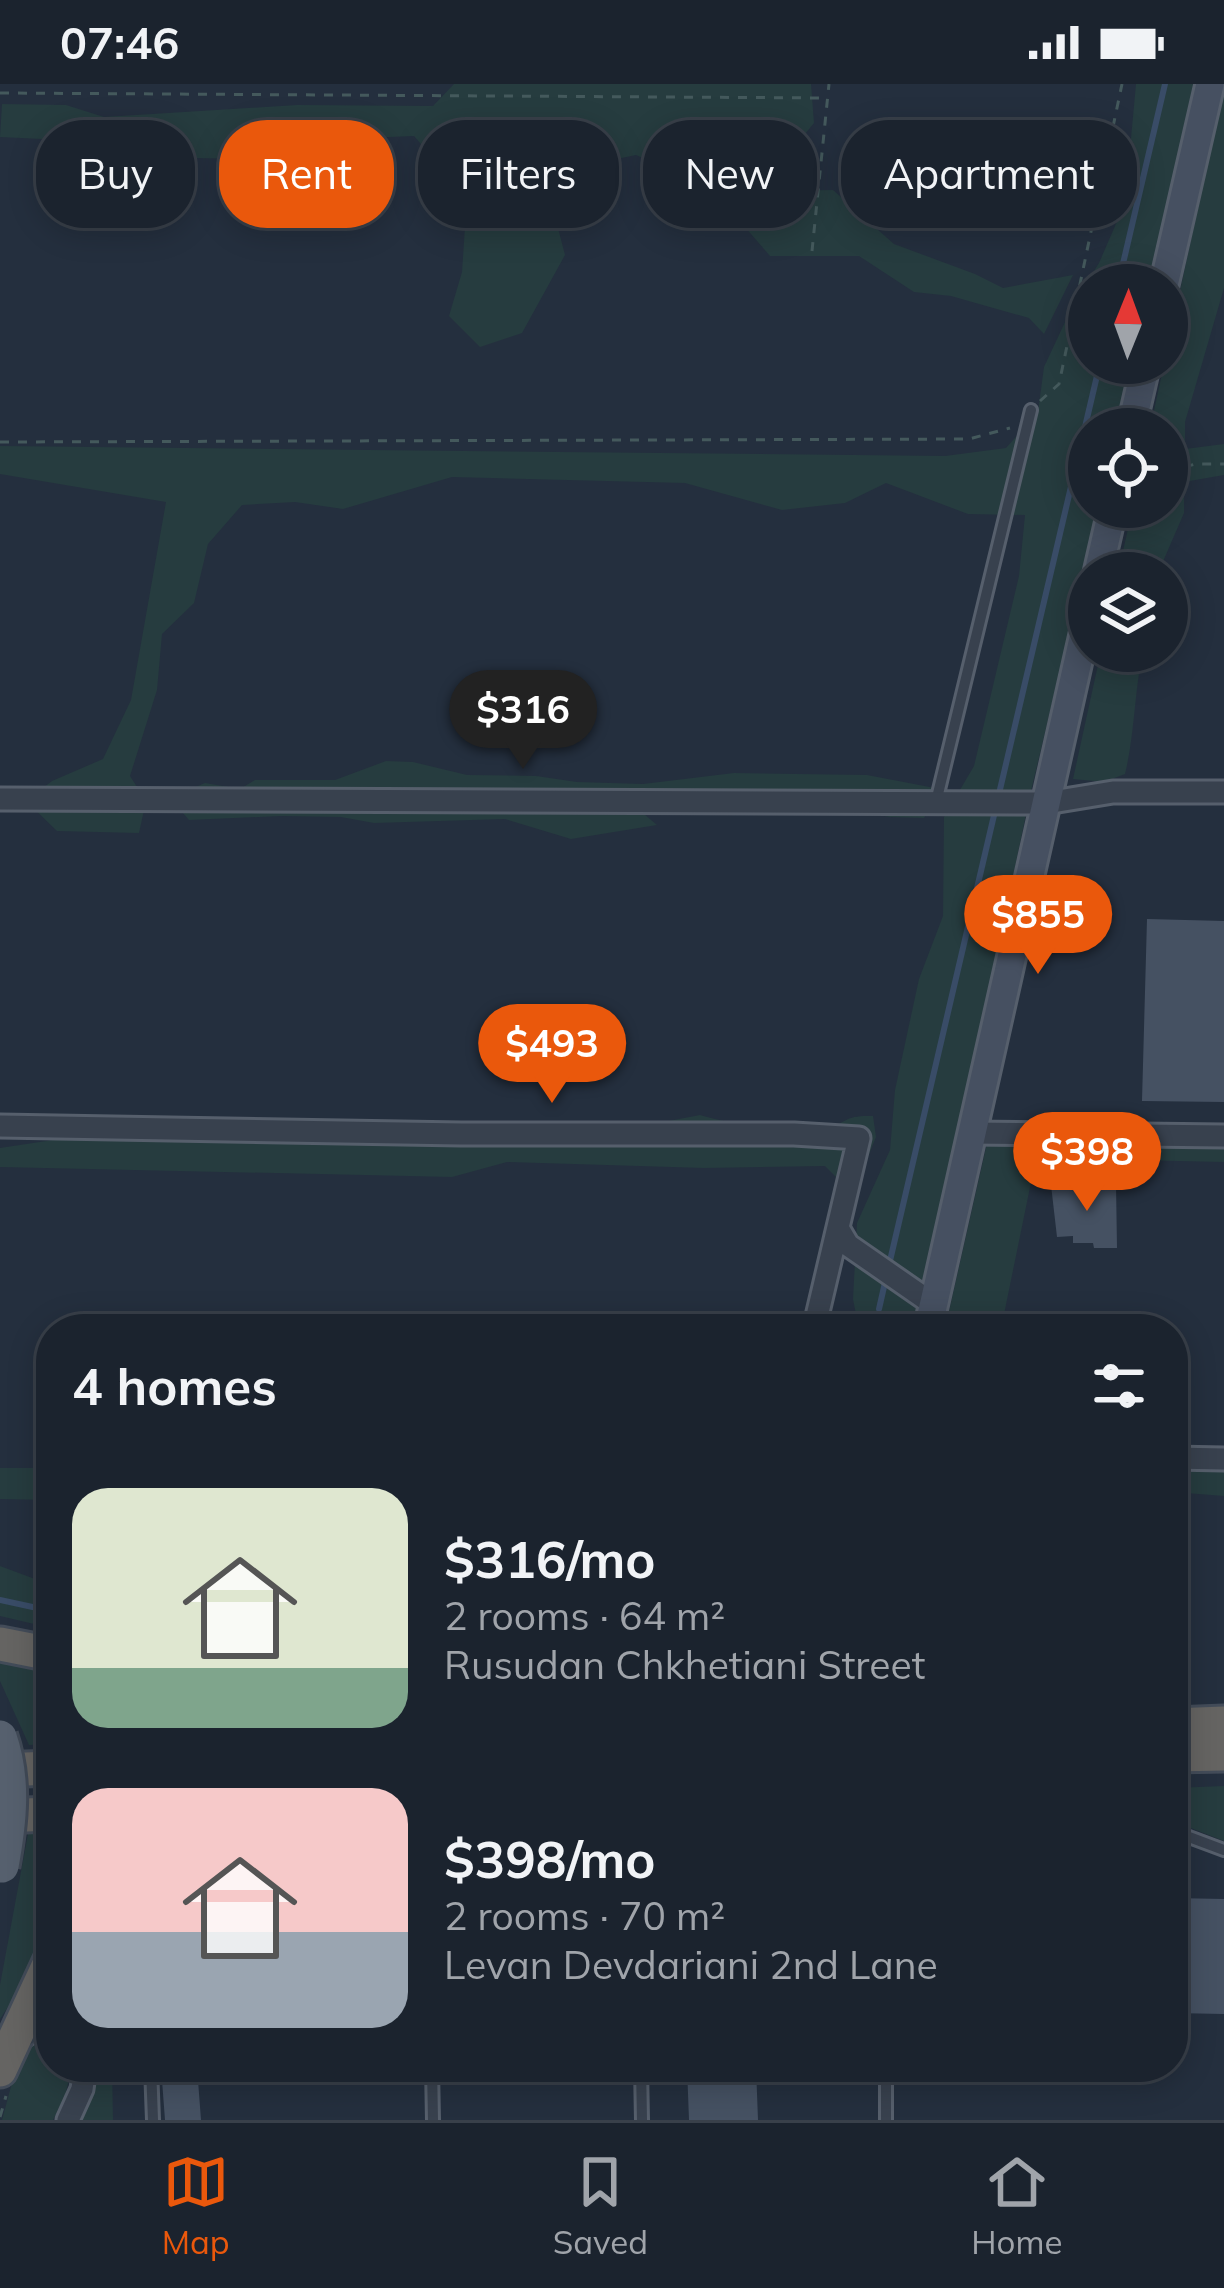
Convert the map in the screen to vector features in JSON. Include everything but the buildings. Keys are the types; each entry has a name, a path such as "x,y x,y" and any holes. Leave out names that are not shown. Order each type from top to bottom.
{"highway":[{"path":"0,1645 36,1651"},
{"path":"1188,1725 1224,1724"},
{"path":"1188,1755 1224,1754"},
{"path":"0,1770 36,1769"},
{"path":"0,1816 36,1815"},
{"path":"6,2058 36,1993"}],"main road":[{"path":"1169,264 1210,84"},
{"path":"930,1314 1075,672"},
{"path":"0,1737 8,1759 11,1814 2,1866"}],"street":[{"path":"0,800 1046,802 1113,792 1224,792"},
{"path":"0,1126 859,1138 818,1314"},
{"path":"971,1133 1224,1136"},
{"path":"838,1228 848,1245 928,1314"},
{"path":"1188,1459 1224,1460"},
{"path":"6,2058 36,2028"},
{"path":"68,2120 83,2082"}],"lane":[{"path":"936,802 1030,410"},
{"path":"1188,1837 1224,1850"},
{"path":"151,2082 152,2120"},
{"path":"432,2082 433,2120"},
{"path":"641,2082 642,2120"},
{"path":"886,2082 886,2120"}],"path":[{"path":"812,250 829,84"},
{"path":"0,442 969,440 1009,429 1060,384 1122,84"},
{"path":"0,93 828,98"},
{"path":"1188,466 1224,464"}],"green space":[{"path":"454,84 811,84 814,120 643,120 643,158 619,159 619,120 418,120 418,141 414,136 394,137 394,120 219,120 219,158 195,158 195,120 36,120 36,139 0,137 2,104 66,105 104,117 297,105 433,106"},
{"path":"1136,84 1198,84 1156,264 1099,263 1114,228 1137,228"},
{"path":"1224,88 1224,288 1188,412 1188,408 1155,408 1160,384 1188,384 1186,264"},
{"path":"817,190 833,190 841,197 841,228 876,228 894,244 1003,288 1068,276 1044,334 1029,318 951,296 914,292 859,256 770,256 746,228 817,228"},
{"path":"465,228 558,228 565,255 522,333 480,347 449,316 462,272"},
{"path":"1068,316 1068,384 1128,384 1123,408 1068,408 1068,528 1094,528 1088,552 1068,552 1068,636 1030,795 922,1314 856,1314 857,1223 890,1150 895,1090 919,979 943,916 944,817 974,766 1019,576 1025,515 968,514 886,483 845,503 782,510 685,483 452,477 343,509 295,502 242,505 208,544 194,603 162,634 157,690 130,776 146,801 139,833 57,831 26,801 52,781 103,759 131,700 166,502 0,474 0,446 945,456 1006,448 1038,412 1044,367"},
{"path":"1224,444 1224,475 1188,481 1188,449"},
{"path":"1128,528 1178,528 1167,552 1123,552"},
{"path":"1096,672 1140,672 1125,774 1104,782 1073,779"},
{"path":"386,761 413,762 467,775 577,782 643,784 734,773 867,775 940,789 924,818 836,807 638,809 657,825 571,839 505,819 374,823 281,816 189,820 170,798 205,783 240,789 255,780 335,780"},
{"path":"700,1115 798,1131 873,1116 876,1137 853,1194 825,1166 507,1162 452,1177 0,1167 0,1148 86,1135 648,1125"},
{"path":"988,1139 1224,1140 1224,1162 1036,1158 1004,1314 948,1314"},
{"path":"1188,1467 1224,1468 1224,1496 1188,1493"},
{"path":"0,1468 36,1468 36,1500 0,1499"},
{"path":"0,1566 36,1579 36,1624 0,1616"},
{"path":"0,1658 36,1662 36,1745 29,1745 0,1681"},
{"path":"1224,1786 1224,1841 1188,1827 1188,1787"},
{"path":"30,1823 36,1823 36,1965 0,2019 0,1985"},
{"path":"36,2041 36,2082 68,2082 53,2120 2,2120 20,2053"},
{"path":"112,2082 113,2120 79,2120 95,2084"}],"waterway":[{"path":"1123,264 1165,84"},
{"path":"998,798 1095,384"},
{"path":"889,1265 995,811"},
{"path":"879,1309 886,1278"},
{"path":"0,1600 36,1608"}]}
